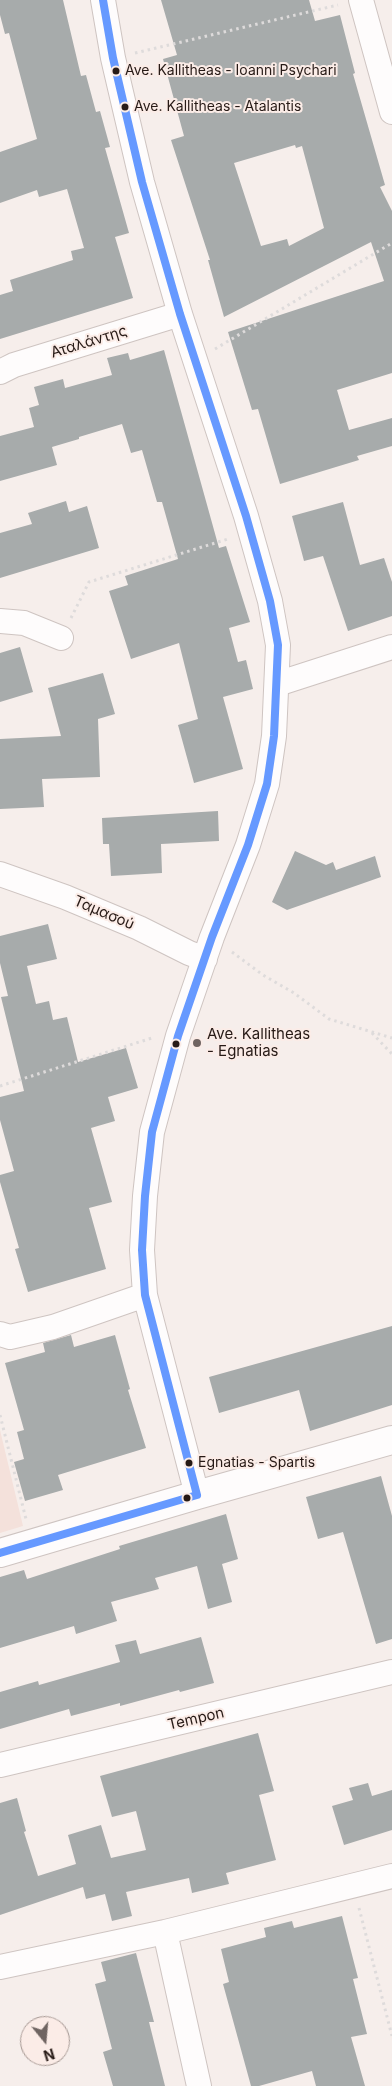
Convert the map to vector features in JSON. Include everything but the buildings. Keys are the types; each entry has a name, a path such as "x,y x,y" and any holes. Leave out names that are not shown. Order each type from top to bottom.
{"street":[{"path":"103,0 113,58 142,182 180,314 270,601 278,645 274,736 266,784 248,845 208,948 178,1036 152,1132 142,1250 145,1295 197,1495"},
{"path":"350,2 392,112"},
{"name":"Αταλάντης","path":"0,372 14,365 180,314"},
{"path":"0,621 24,623 61,638"},
{"path":"277,684 392,647"},
{"name":"Ταμασού","path":"0,874 65,897 139,928 189,954 208,948"},
{"path":"0,1334 10,1337 53,1327 145,1295"},
{"path":"0,1553 392,1440"},
{"name":"Tempon","path":"0,1765 392,1672"},
{"path":"0,1967 165,1932 392,1876"},
{"path":"165,1932 199,2086"}],"path":[{"path":"113,58 350,2"},
{"path":"195,361 392,243"},
{"path":"61,638 89,582 250,533"},
{"path":"208,948 263,975 294,993 329,1019 392,1038"},
{"path":"372,1032 392,1054"},
{"path":"0,1086 155,1037 178,1036"},
{"path":"0,1415 32,1543"},
{"path":"353,1885 392,2036"}],"shaded area":[{"path":"0,1430 23,1526 0,1533"}],"transit line":[{"path":"103,0 113,58 142,182 180,314 246,516 270,601 278,645 274,736 267,784 248,845 212,937 178,1036 152,1132 145,1196 142,1250 145,1295 197,1495"},
{"path":"0,1553 197,1495"}],"place":[{"name":"Ave. Kallitheas - Ioanni Psychari","path":"116,71"},
{"name":"Ave. Kallitheas - Atalantis","path":"125,107"},
{"name":"Ave. Kallitheas - Egnatias","path":"197,1043"},
{"name":"Egnatias - Spartis","path":"189,1463"}]}
